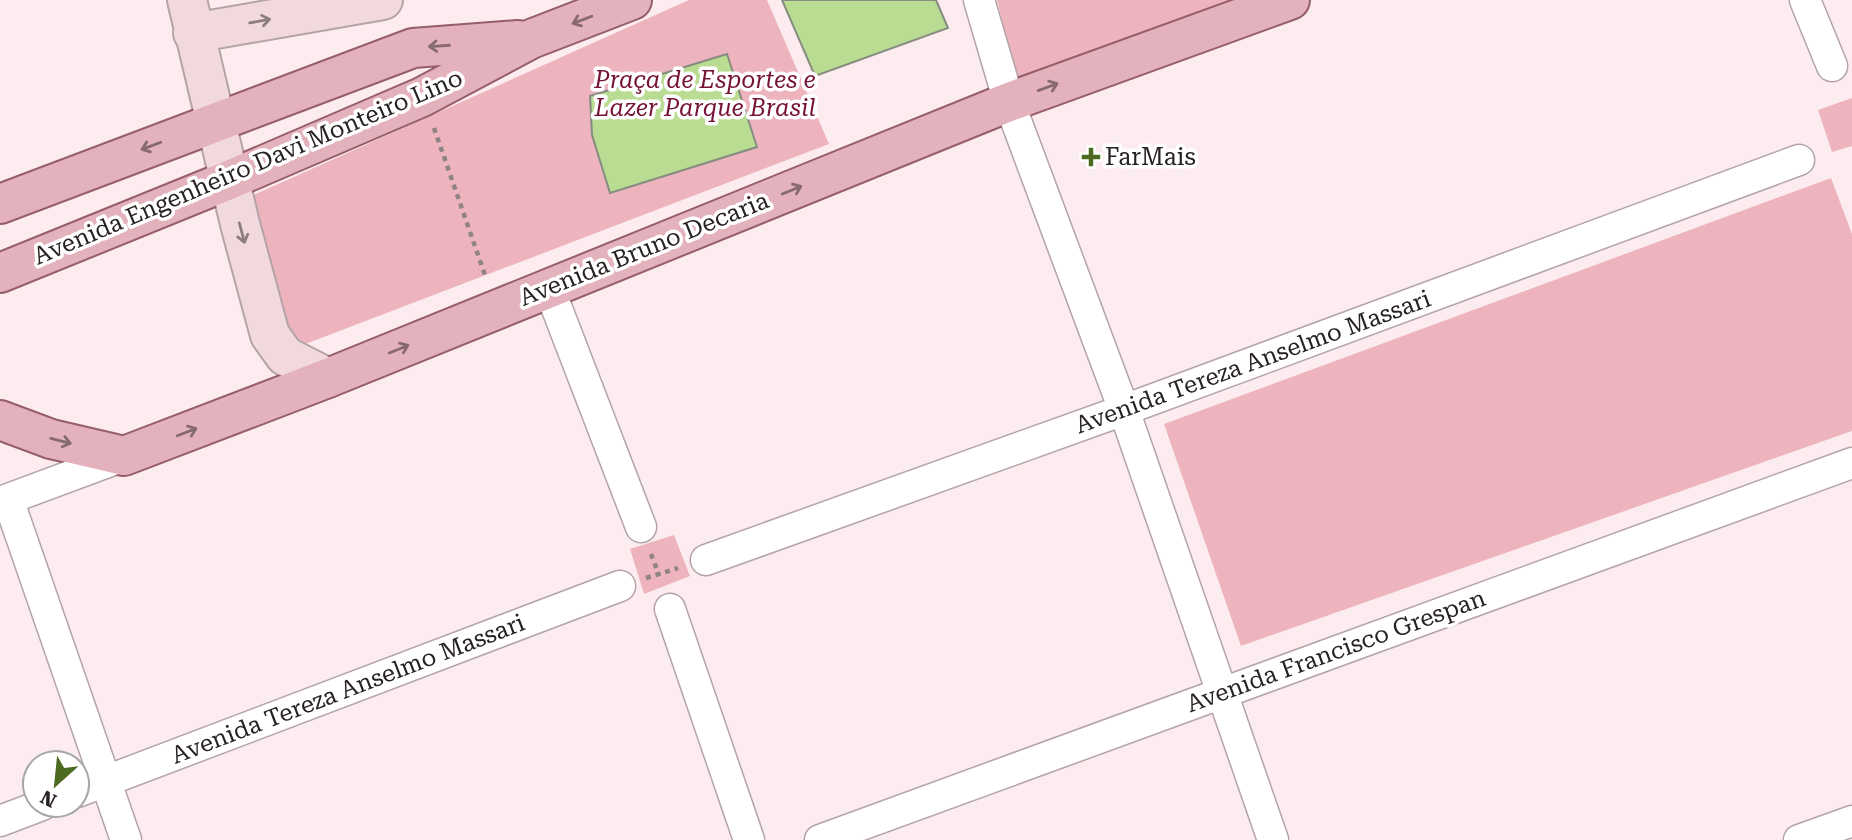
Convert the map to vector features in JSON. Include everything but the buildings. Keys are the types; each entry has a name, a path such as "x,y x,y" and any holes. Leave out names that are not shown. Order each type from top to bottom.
{"main road":[{"name":"Avenida Engenheiro Davi Monteiro Lino","path":"0,273 229,180 422,97 531,39 632,0"},
{"name":"Avenida Bruno Decaria","path":"124,456 328,378 1009,102 1290,0"},
{"name":"Avenida Engenheiro Davi Monteiro Lino","path":"0,204 413,48 531,39"},
{"path":"0,420 51,439 124,456"}],"street":[{"path":"328,378 285,356 270,335 190,17 383,0"},
{"path":"979,0 1009,102 1124,410 1273,840"},
{"path":"1805,0 1832,66"},
{"name":"Avenida Tereza Anselmo Massari","path":"706,560 1124,410 1799,160"},
{"path":"549,288 641,527"},
{"name":"Avenida Bruno Decaria","path":"4,500 124,456"},
{"name":"Avenida Francisco Grespan","path":"820,840 1852,463"},
{"path":"4,500 126,840"},
{"name":"Avenida Tereza Anselmo Massari","path":"91,787 620,586"},
{"path":"670,609 749,840"},
{"path":"0,821 21,813"},
{"path":"1799,840 1852,821"}],"path":[{"path":"422,97 488,284"},
{"path":"641,527 670,609"},
{"path":"620,586 706,560"}],"green space":[{"name":"Praça de Esportes e Lazer Parque Brasil","path":"689,0 767,0 829,144 295,348 247,198"},
{"path":"997,0 1253,0 1017,85"},
{"path":"1852,98 1852,146 1832,152 1818,110"},
{"path":"1831,178 1852,234 1852,431 1241,646 1164,424"},
{"path":"674,535 690,576 644,594 630,549"}],"place":[{"name":"FarMais","path":"1091,157"}]}
